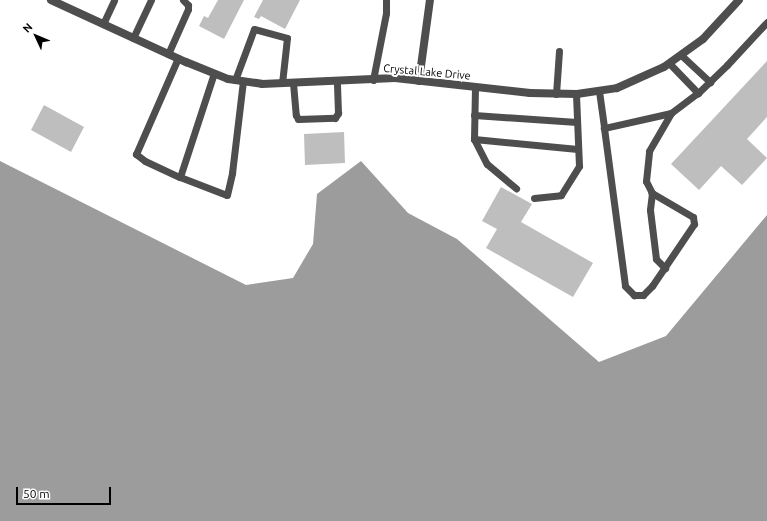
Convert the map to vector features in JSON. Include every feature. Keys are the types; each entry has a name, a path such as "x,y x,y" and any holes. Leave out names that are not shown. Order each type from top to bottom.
{"street":[{"name":"Crystal Lake Drive","path":"51,0 168,54 214,73 239,80 262,84 395,78 530,93 556,94 576,94 617,88 669,63 703,39 739,0"},
{"path":"419,81 430,0"}],"lane":[{"path":"103,24 114,0"},
{"path":"133,38 151,0"},
{"path":"168,54 188,9 188,5 183,0"},
{"path":"373,80 386,13 386,0"},
{"path":"665,268 656,259 650,210 652,193 646,181 649,151 671,113 710,82 767,22"},
{"path":"178,58 136,154 145,161 180,177 227,195 232,174 239,80 254,29 287,38 282,83"},
{"path":"556,94 559,51"},
{"path":"681,55 710,82"},
{"path":"669,63 698,93"},
{"path":"180,177 214,73"},
{"path":"293,83 296,115 298,119 335,118 338,113 337,81"},
{"path":"475,87 474,139 487,164 516,188"},
{"path":"599,91 625,286 634,295 643,295 652,286 694,224 693,216 652,193"},
{"path":"534,198 561,195 579,166 576,94"},
{"path":"604,128 671,113"},
{"path":"474,115 577,122"},
{"path":"474,139 578,149"}],"shaded area":[{"path":"0,161 246,285 293,278 313,244 317,194 361,161 408,213 457,239 599,362 666,336 767,215 767,521 0,521"}],"building":[{"path":"218,0 244,0 224,39 199,26 204,16 208,18"},
{"path":"263,0 300,0 285,29 261,16 259,19 254,17"},
{"path":"767,61 767,117 747,139 767,158 742,185 721,166 699,190 671,164"},
{"path":"44,105 84,127 71,152 31,130"},
{"path":"344,132 345,163 305,165 304,134"},
{"path":"501,187 532,204 521,222 593,263 573,297 486,248 497,229 482,221"}]}
